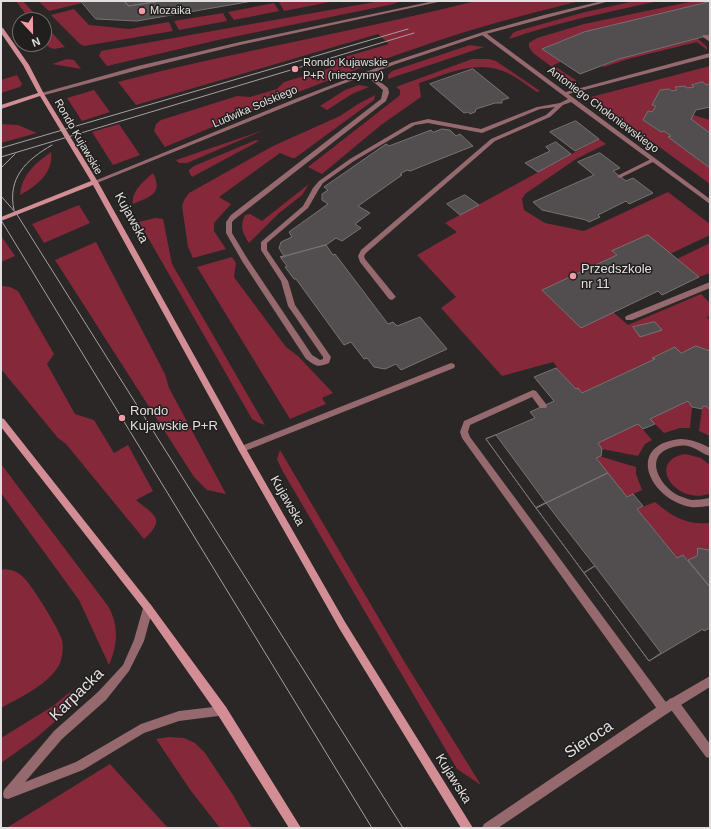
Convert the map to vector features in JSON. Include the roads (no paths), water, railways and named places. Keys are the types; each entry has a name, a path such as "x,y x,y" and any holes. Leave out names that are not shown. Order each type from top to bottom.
{"main road":[{"path":"1,28 26,65 41,94"},
{"name":"Rondo Kujawskie","path":"1,106 41,94 95,182 1,219"},
{"name":"Kujawska","path":"95,182 242,450 342,625 467,828"},
{"path":"1,421 148,608 222,711 295,828"}],"street":[{"path":"41,94 121,72 208,51 426,2 441,1"},
{"name":"Ludwika Solskiego","path":"95,182 158,158 366,73 484,34 608,1"},
{"name":"Antoniego Chołoniewskiego","path":"484,34 710,202"},
{"path":"705,36 710,40"},
{"path":"565,93 710,56"},
{"path":"366,73 386,89 384,100 233,217 229,222 228,228 238,250 309,357 314,362 319,364 326,360 327,357 292,306 284,281 264,250 264,242 306,207 317,185 352,160 413,124 428,120 482,131 538,108 561,104 573,99"},
{"path":"392,297 362,260 361,256 363,252 493,140 548,116 561,104"},
{"path":"620,176 653,160"},
{"path":"629,318 710,284"},
{"path":"242,450 451,366"},
{"path":"543,406 533,393 467,422 464,432 466,438 669,706 710,753"},
{"path":"710,452 693,444 681,442 669,443 659,448 653,456 651,464 655,480 667,494 690,504 703,505 710,502"},
{"name":"Karpacka","path":"4,796 58,734 102,696 126,668 139,641 148,608"},
{"name":"Sieroca","path":"488,828 669,706 710,681"},
{"name":"Karpacka","path":"4,796 79,766 141,729 179,716 222,711"}],"tram line":[{"path":"1,148 408,29"},
{"path":"1,157 414,33"},
{"path":"14,210 13,188 16,179 34,157 52,145"},
{"path":"1,168 15,154"},
{"path":"1,196 16,213 403,828"},
{"path":"1,220 372,828"}],"place":[{"name":"Mozaika","path":"142,11"},
{"name":"Rondo Kujawskie P+R (nieczynny)","path":"295,69"},
{"name":"Przedszkole nr 11","path":"573,276"},
{"name":"Rondo Kujawskie P+R","path":"122,418"}]}
